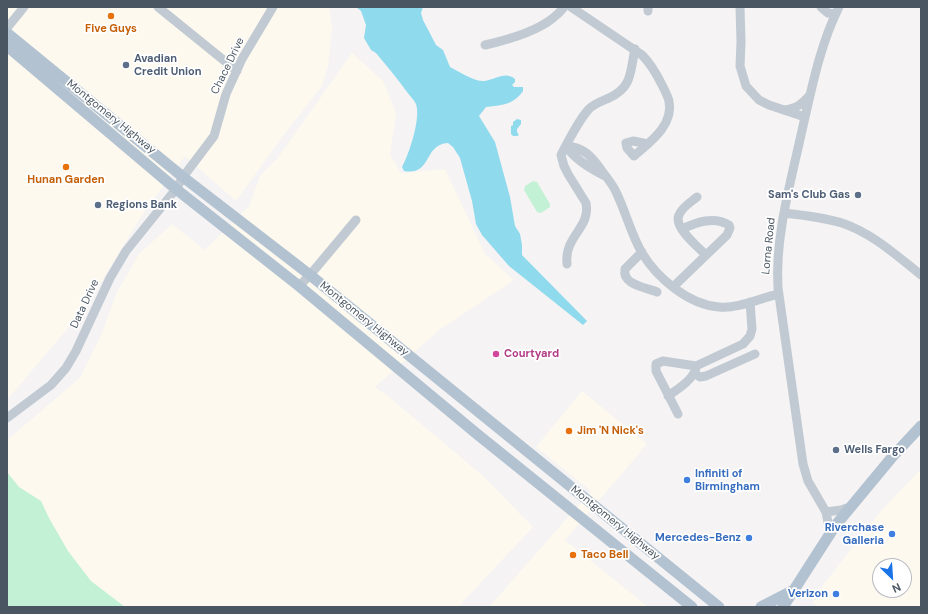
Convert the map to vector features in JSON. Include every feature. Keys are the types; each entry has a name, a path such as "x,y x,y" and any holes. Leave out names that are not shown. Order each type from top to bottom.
{"main road":[{"name":"Montgomery Highway","path":"7,34 184,177 310,275 720,606"},
{"name":"Montgomery Highway","path":"7,46 176,189 299,286 477,434 692,607"},
{"path":"783,607 830,533 850,507 921,426"},
{"path":"761,607 794,590"}],"street":[{"path":"7,28 24,7"},
{"path":"158,7 237,71"},
{"name":"Chace Drive","path":"176,189 214,136 224,99 242,59 273,7"},
{"path":"485,45 521,34 543,24 554,18 564,7"},
{"path":"571,7 635,49 649,62 660,81 669,101 668,116 663,129 648,144"},
{"path":"740,7 741,42 739,60 746,86 759,100 782,110 806,117"},
{"path":"821,7 828,13 835,9"},
{"name":"Lorna Road","path":"830,533 826,512 811,488 803,464 779,294 778,261 784,213 811,94 835,9"},
{"path":"567,264 566,256 570,243 584,221 587,209 586,203 564,166 561,155 589,109 597,103 623,90 628,82 635,49"},
{"path":"782,110 794,108 802,103 811,94"},
{"path":"566,146 575,147 586,152 594,160 616,192 642,252 673,287 689,298 708,306 721,307 750,302 779,294"},
{"name":"Data Drive","path":"7,418 51,385 66,368 76,351 110,278 126,251 176,189"},
{"path":"697,197 679,214 678,224 688,238 706,255"},
{"path":"784,213 825,218 856,228 880,242 921,275"},
{"path":"299,286 356,220"},
{"path":"673,287 728,235 730,228 729,225 724,222 702,220 682,229"},
{"path":"642,252 625,269 625,276 628,280 635,284 657,292"},
{"path":"668,396 695,370 744,344 750,336 752,329 750,302"},
{"path":"734,349 739,361"},
{"path":"678,414 656,371 656,364 663,361 695,370 700,377 706,376 754,354"},
{"path":"826,512 850,507"}],"shaded area":[{"path":"7,7 329,7 332,28 328,66 322,86 283,136 236,201 185,156 140,218 86,307 7,400"},
{"path":"352,53 383,81 396,113 390,155 401,173 445,169 485,254 514,280 439,330 375,387 482,475 533,527 458,607 7,607 7,440 80,378 102,333 117,292 139,254 172,224 205,250 249,206 260,176 277,159"},
{"path":"582,391 647,444 565,540 648,607 489,607 591,491 536,447"},
{"name":"Riverchase Galleria","path":"921,469 921,607 818,607 813,603 816,594 881,511"}],"green space":[{"path":"533,181 537,182 550,204 550,207 541,213 537,212 524,190 525,186"},
{"path":"7,472 19,487 41,501 68,551 91,581 125,607 7,607"}],"water":[{"path":"356,7 423,7 421,13 423,20 436,45 443,50 450,67 467,76 481,81 500,76 508,76 515,79 515,82 512,85 514,87 523,87 523,91 519,96 511,102 486,107 479,116 495,142 510,197 515,226 520,234 522,255 587,321 583,325 509,266 482,235 476,224 472,201 460,158 453,147 448,143 444,143 434,150 422,167 418,170 404,171 402,167 408,154 416,127 416,104 376,53 371,50 364,38 366,25 361,11"},
{"path":"517,119 521,120 521,124 517,129 519,135 513,136 511,134 511,126"}],"place":[{"name":"Five Guys","path":"111,16"},
{"name":"Avadian Credit Union","path":"126,65"},
{"name":"Hunan Garden","path":"66,167"},
{"name":"Sam's Club Gas","path":"858,195"},
{"name":"Regions Bank","path":"98,205"},
{"name":"Courtyard","path":"496,354"},
{"name":"Jim 'N Nick's","path":"569,431"},
{"name":"Wells Fargo","path":"836,450"},
{"name":"Infiniti of Birmingham","path":"687,480"},
{"name":"Riverchase Galleria","path":"892,534"},
{"name":"Mercedes-Benz","path":"749,538"},
{"name":"Taco Bell","path":"573,555"},
{"name":"Verizon","path":"836,594"}]}
